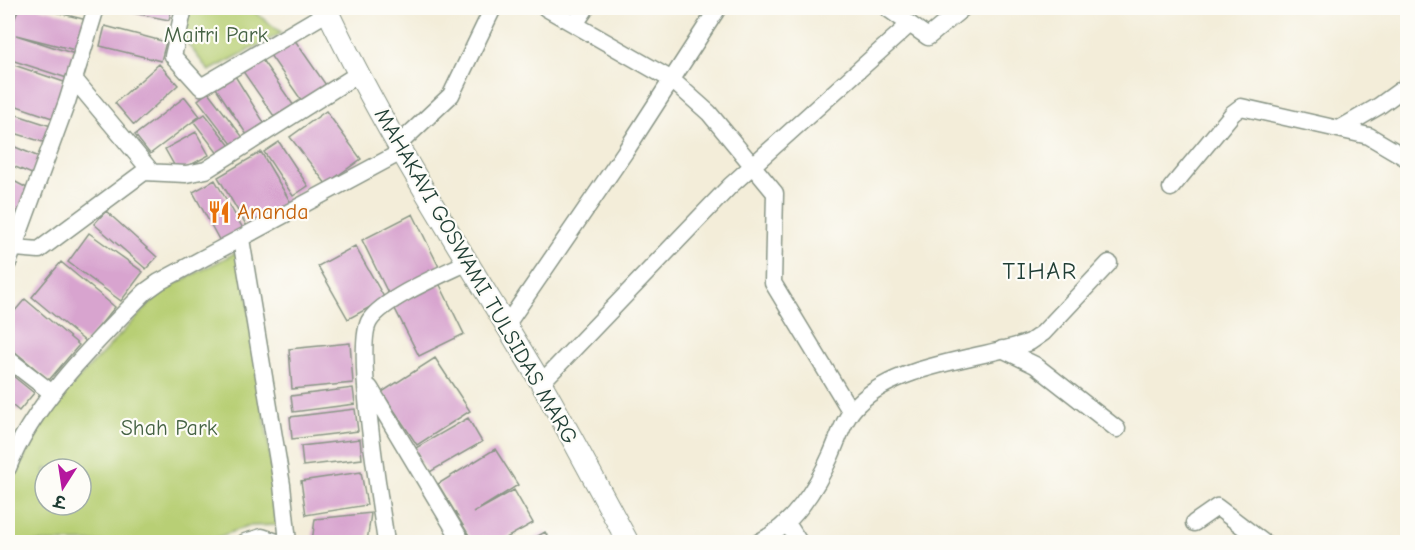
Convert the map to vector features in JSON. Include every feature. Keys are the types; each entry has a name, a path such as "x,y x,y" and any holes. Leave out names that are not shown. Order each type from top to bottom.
{"street":[{"path":"8,263 74,79 96,8"},
{"path":"184,8 173,56 201,87 327,10"},
{"path":"8,468 21,436 52,393 145,292 159,282 401,148 451,95 494,8"},
{"path":"546,8 672,80 709,113 775,193 773,284 851,412"},
{"path":"575,24 586,8"},
{"path":"505,327 625,152 718,8"},
{"path":"887,8 928,37 963,8"},
{"name":"MAHAKAVI GOSWAMI TULSIDAS MARG","path":"327,10 358,74 505,327 541,383 628,543"},
{"path":"541,383 716,201 910,24"},
{"path":"15,248 39,250 136,176 150,170 186,174 206,170 358,74"},
{"path":"74,79 150,170"},
{"path":"1341,128 1379,106 1407,85"},
{"path":"1171,188 1233,113 1241,107 1369,136 1407,159"},
{"path":"241,238 282,485 288,543"},
{"path":"386,543 366,381 364,334 369,320 383,307 468,262"},
{"path":"759,543 787,523 814,487 851,412 869,395 914,372 1030,342 1043,333 1108,263"},
{"path":"1002,349 1035,365 1117,429"},
{"path":"8,359 52,393"},
{"path":"366,381 462,543"},
{"path":"1194,523 1217,507 1263,543"},
{"path":"787,523 799,543"},
{"path":"245,543 262,537 277,543"}],"green space":[{"name":"Maitri Park","path":"188,8 249,8 282,33 209,71 181,35"},
{"name":"Shah Park","path":"241,250 280,525 247,526 206,542 13,542 12,480 52,406 163,290"}],"building":[{"path":"19,8 39,8 87,20 79,51 16,35 78,55 70,79 8,59 9,33"},
{"path":"107,8 172,8 169,20"},
{"path":"105,26 166,42 161,61 100,46"},
{"path":"294,39 328,88 304,104 270,55"},
{"path":"260,57 294,106 276,119 242,70"},
{"path":"8,63 70,84 58,120 8,103"},
{"path":"159,64 178,85 134,125 115,103"},
{"path":"235,76 265,124 247,135 216,88"},
{"path":"208,92 245,140 235,148 198,100"},
{"path":"185,97 200,116 150,154 135,135"},
{"path":"326,111 361,159 326,184 290,137"},
{"path":"8,112 51,126 46,143 8,131"},
{"path":"205,114 234,151 222,159 194,122"},
{"path":"196,132 209,155 178,172 165,149"},
{"path":"279,142 308,186 293,196 264,152"},
{"path":"8,144 39,157 32,174 8,164"},
{"path":"261,152 291,203 248,228 218,177"},
{"path":"8,178 29,189 10,227 8,226"},
{"name":"Ananda","path":"215,180 245,232 222,245 193,192"},
{"path":"106,211 157,257 146,269 94,224"},
{"path":"413,214 440,269 389,295 362,240"},
{"path":"89,233 143,272 121,301 68,262"},
{"path":"355,246 385,299 348,319 318,266"},
{"path":"61,262 115,307 86,342 32,297"},
{"path":"439,283 464,334 419,356 393,305"},
{"path":"25,299 79,345 49,380 8,346 8,319"},
{"path":"350,343 353,383 292,389 289,349"},
{"path":"435,358 470,411 417,445 382,392"},
{"path":"8,372 34,393 19,411 8,402"},
{"path":"353,388 355,404 293,412 291,396"},
{"path":"355,409 358,431 292,439 290,417"},
{"path":"468,418 482,442 428,473 414,449"},
{"path":"360,439 362,459 303,466 301,446"},
{"path":"495,449 518,485 473,513 514,490 533,523 499,542 473,542 438,484"},
{"path":"361,472 367,505 306,515 301,481"},
{"path":"371,513 367,542 312,542 315,519"},
{"path":"545,532 551,542 527,542"}],"place":[{"name":"Ananda","path":"219,212"}],"district":[{"name":"TIHAR","path":"1040,271"}]}
